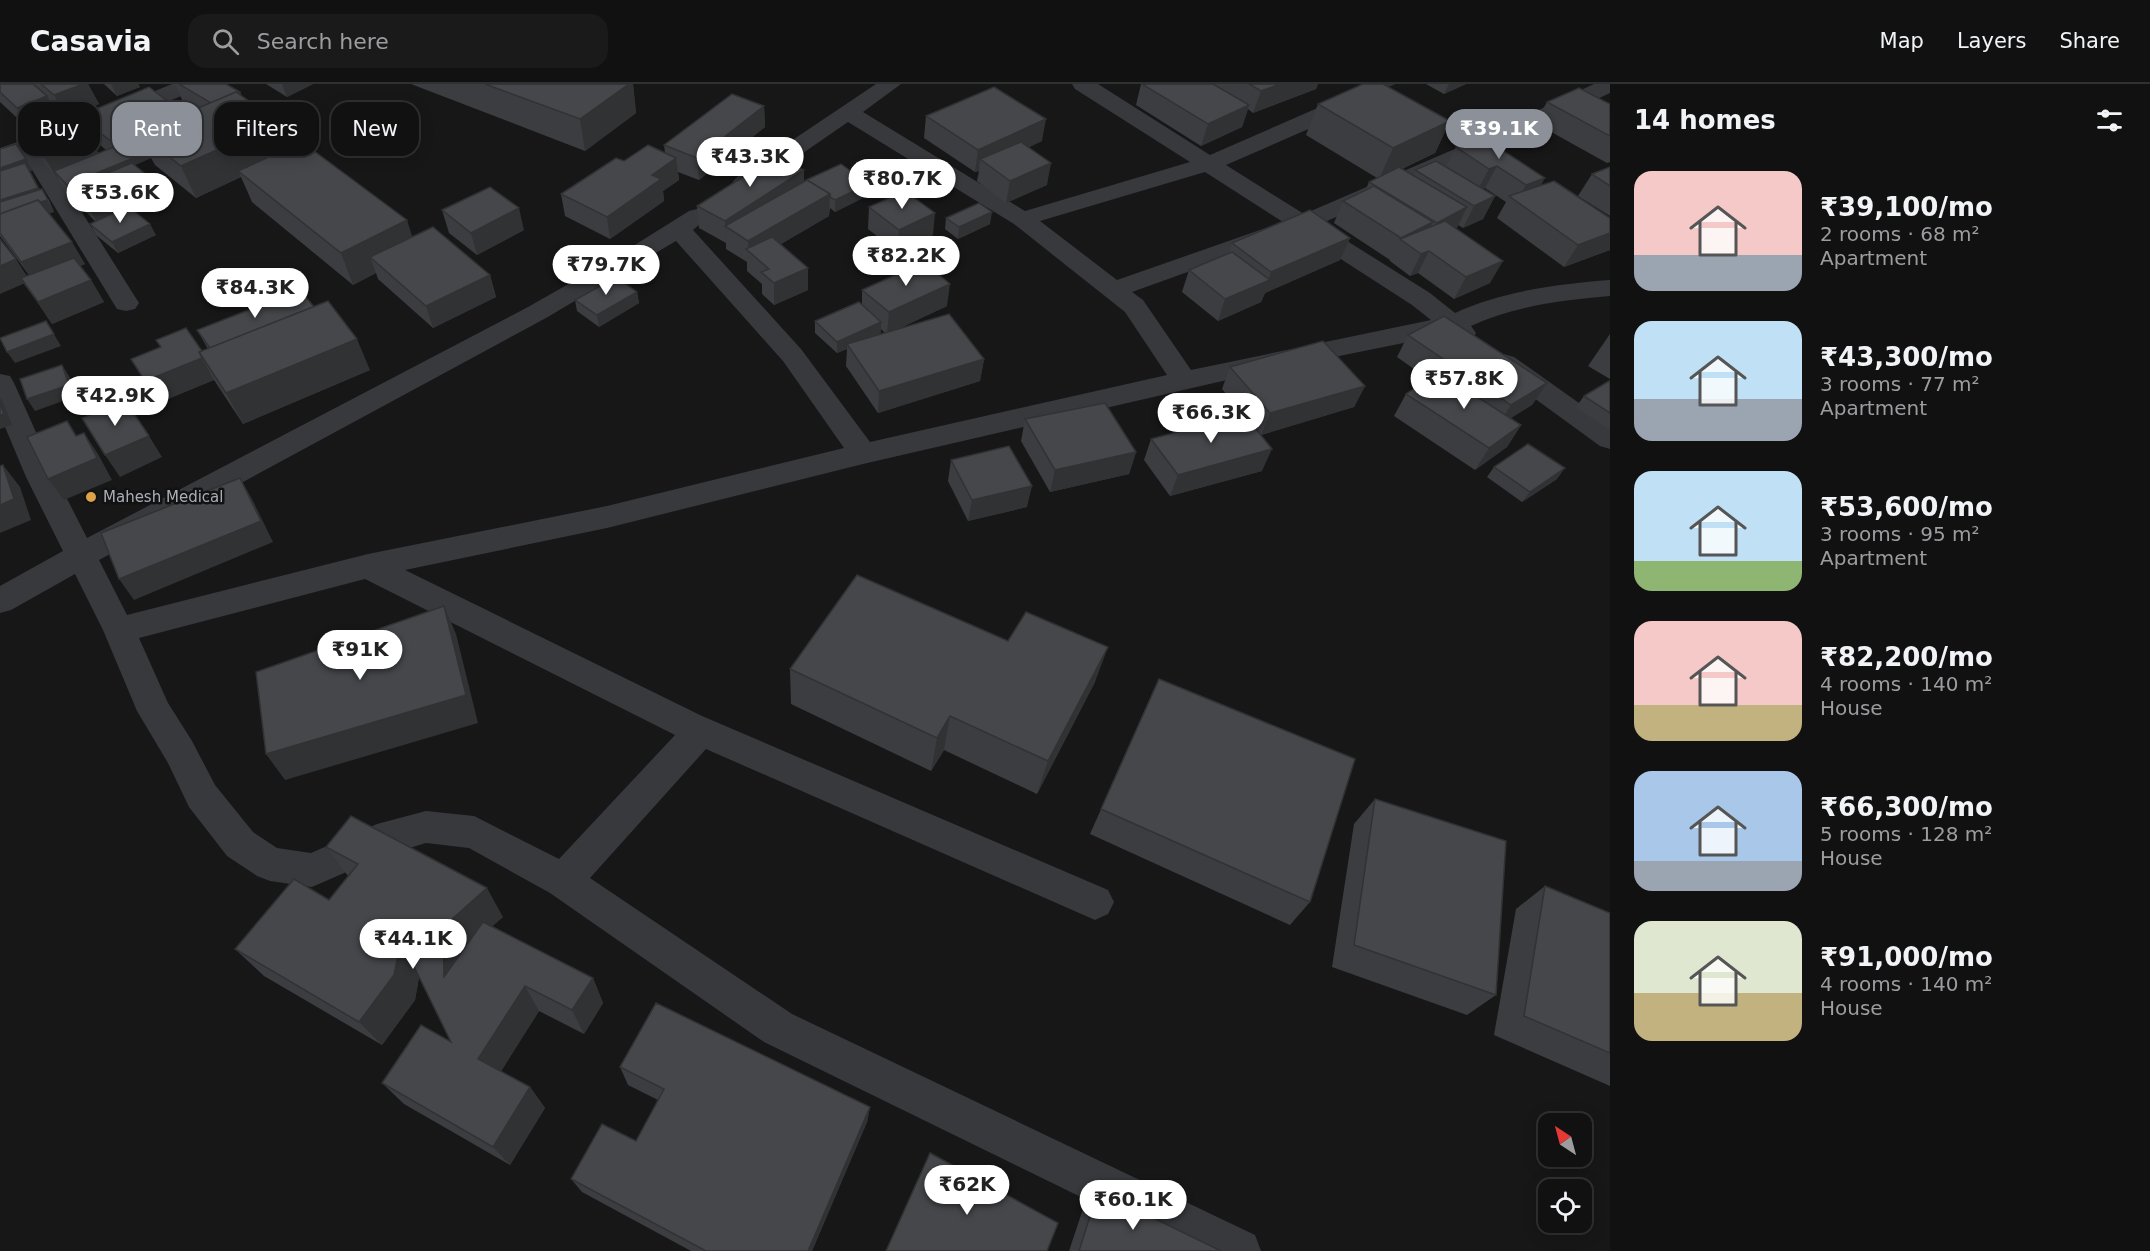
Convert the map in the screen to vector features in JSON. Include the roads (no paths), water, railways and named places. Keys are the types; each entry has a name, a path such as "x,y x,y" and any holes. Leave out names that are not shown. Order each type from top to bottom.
{"street":[{"path":"100,121 190,84"},
{"path":"0,601 626,263 890,84"},
{"path":"1083,84 1421,299 1451,325 1610,439"},
{"path":"1022,219 1210,163 1367,100 1336,84"},
{"path":"1113,290 1302,223 1465,153 1608,85"},
{"path":"848,113 1022,219 1134,306 1185,381"},
{"path":"1444,142 1486,165"},
{"path":"0,156 18,150"},
{"path":"35,156 126,303"},
{"path":"678,228 792,355 863,454"},
{"path":"119,630 368,566 607,517 863,454 1185,381 1451,325 1479,312 1560,292 1610,288"},
{"path":"0,383 41,477 119,630 154,711 180,752 201,796 240,844 270,864 312,870 377,841 426,827 474,832 562,881 778,1028 1239,1251"},
{"path":"368,566 701,730 1095,902"},
{"path":"562,881 701,730"}],"place":[{"name":"Mahesh Medical","path":"91,497"}]}
